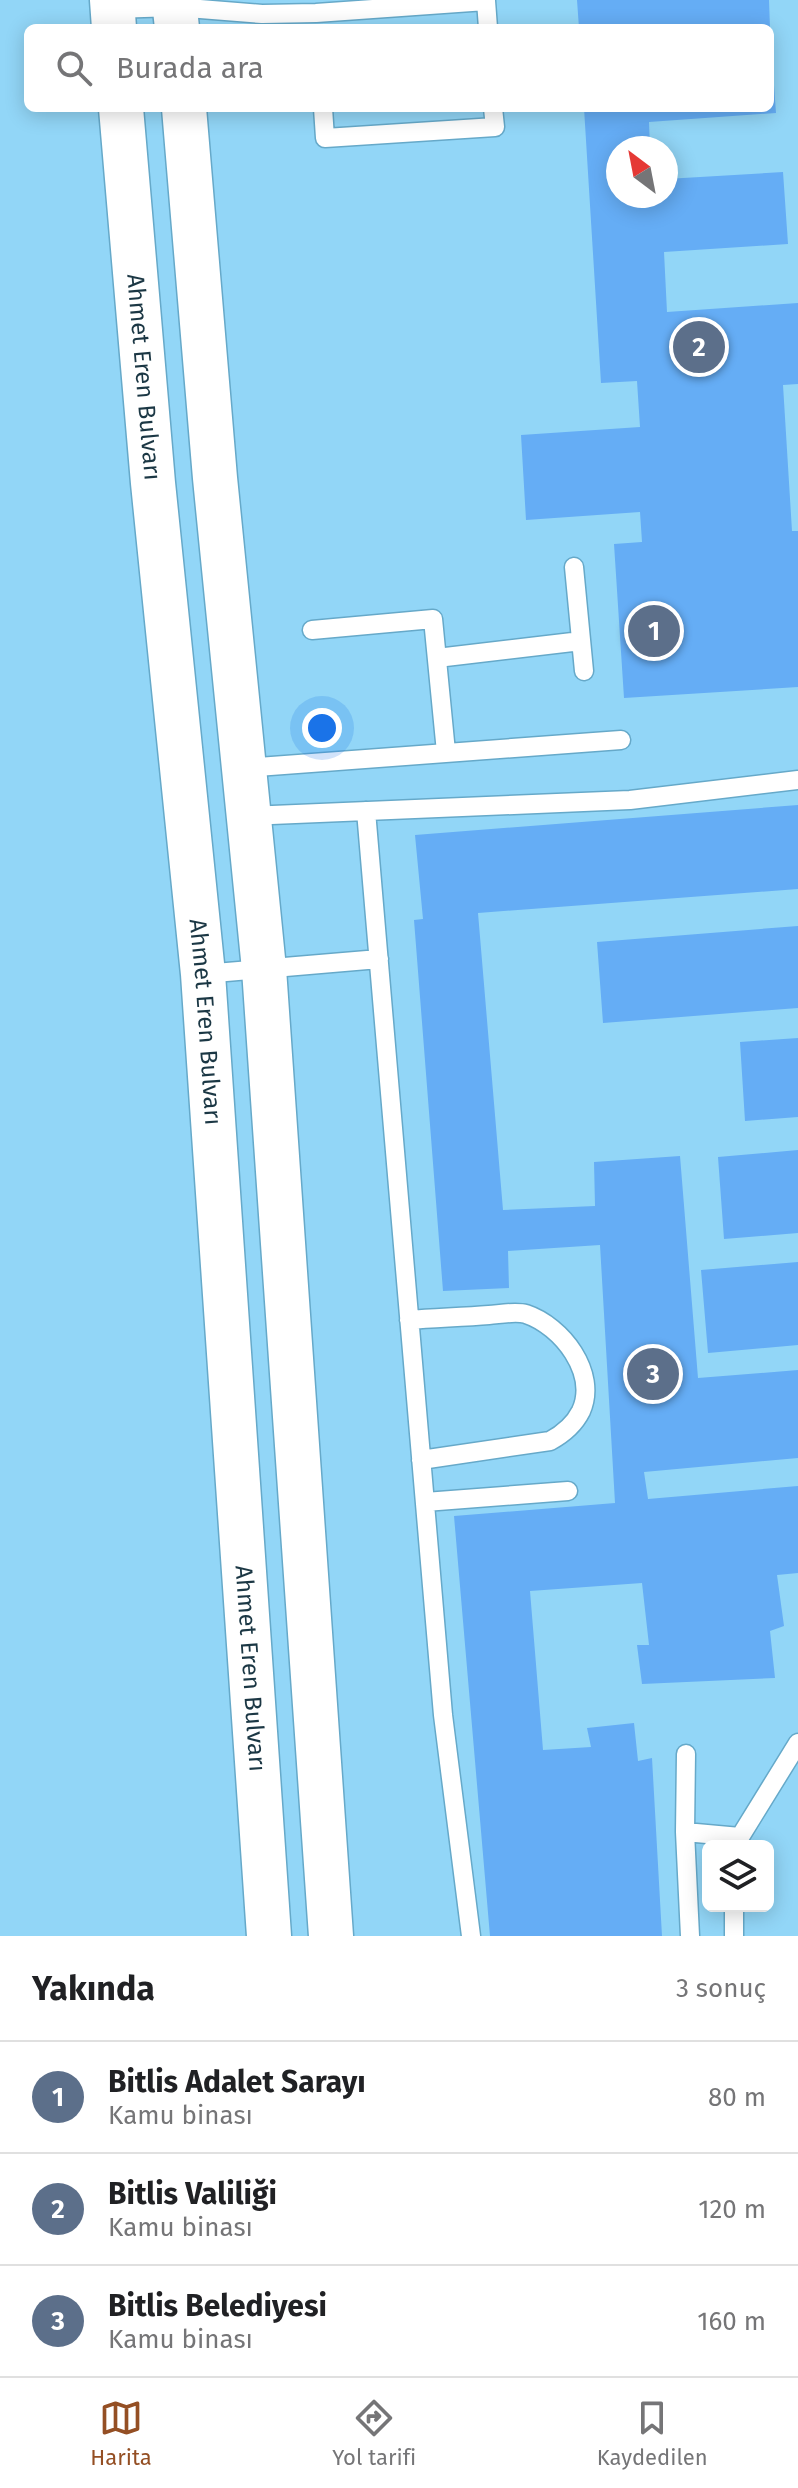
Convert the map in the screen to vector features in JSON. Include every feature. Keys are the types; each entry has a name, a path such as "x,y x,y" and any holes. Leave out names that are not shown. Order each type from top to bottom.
{"main road":[{"name":"Ahmet Eren Bulvarı","path":"121,112 153,483 203,974 269,1936"},
{"path":"184,112 215,478 264,969 331,1936"},
{"path":"153,483 215,478"}],"lane":[{"path":"113,12 262,14 317,20 486,1 488,24"},
{"path":"323,112 325,138 495,127 493,112"},
{"path":"574,567 584,671"},
{"path":"312,630 433,619 446,752"},
{"path":"437,658 581,641"},
{"path":"244,768 621,740"},
{"path":"249,816 630,800 798,780"},
{"path":"366,811 443,1715 471,1936"},
{"path":"203,974 379,959"},
{"path":"409,1320 523,1313 553,1329 565,1342 574,1354 585,1382 581,1411 563,1434 550,1441 421,1460"},
{"path":"425,1502 568,1491"},
{"path":"740,1840 798,1743"},
{"path":"686,1754 685,1832 690,1936"},
{"path":"685,1832 728,1840"},
{"path":"734,1912 734,1936"}],"building":[{"path":"577,0 769,0 770,24 579,24"},
{"path":"774,86 776,113 649,122 650,136 606,136 606,208 678,208 678,178 783,172 788,244 664,252 667,312 798,303 798,384 783,385 792,531 798,531 798,687 624,698 614,544 642,542 640,512 526,520 521,435 640,427 637,381 601,383 584,112 774,112"},
{"path":"798,805 798,889 478,913 503,1210 595,1206 594,1162 680,1156 698,1378 798,1370 798,1458 644,1472 648,1499 798,1486 798,1573 777,1575 784,1626 770,1631 775,1678 642,1684 637,1645 649,1645 642,1583 530,1591 543,1750 591,1747 587,1728 634,1723 638,1761 652,1758 662,1936 490,1936 454,1516 615,1503 600,1245 508,1251 509,1288 443,1291 414,920 423,919 415,835"},
{"path":"798,926 798,1008 603,1023 597,942"},
{"path":"798,1038 798,1117 745,1121 740,1042"},
{"path":"798,1150 798,1233 724,1239 718,1157"},
{"path":"798,1262 798,1345 708,1353 701,1270"}],"place":[{"name":"Bitlis Valiliği","path":"699,347"},
{"name":"Bitlis Adalet Sarayı","path":"654,631"},
{"name":"Bitlis Belediyesi","path":"653,1374"}]}
